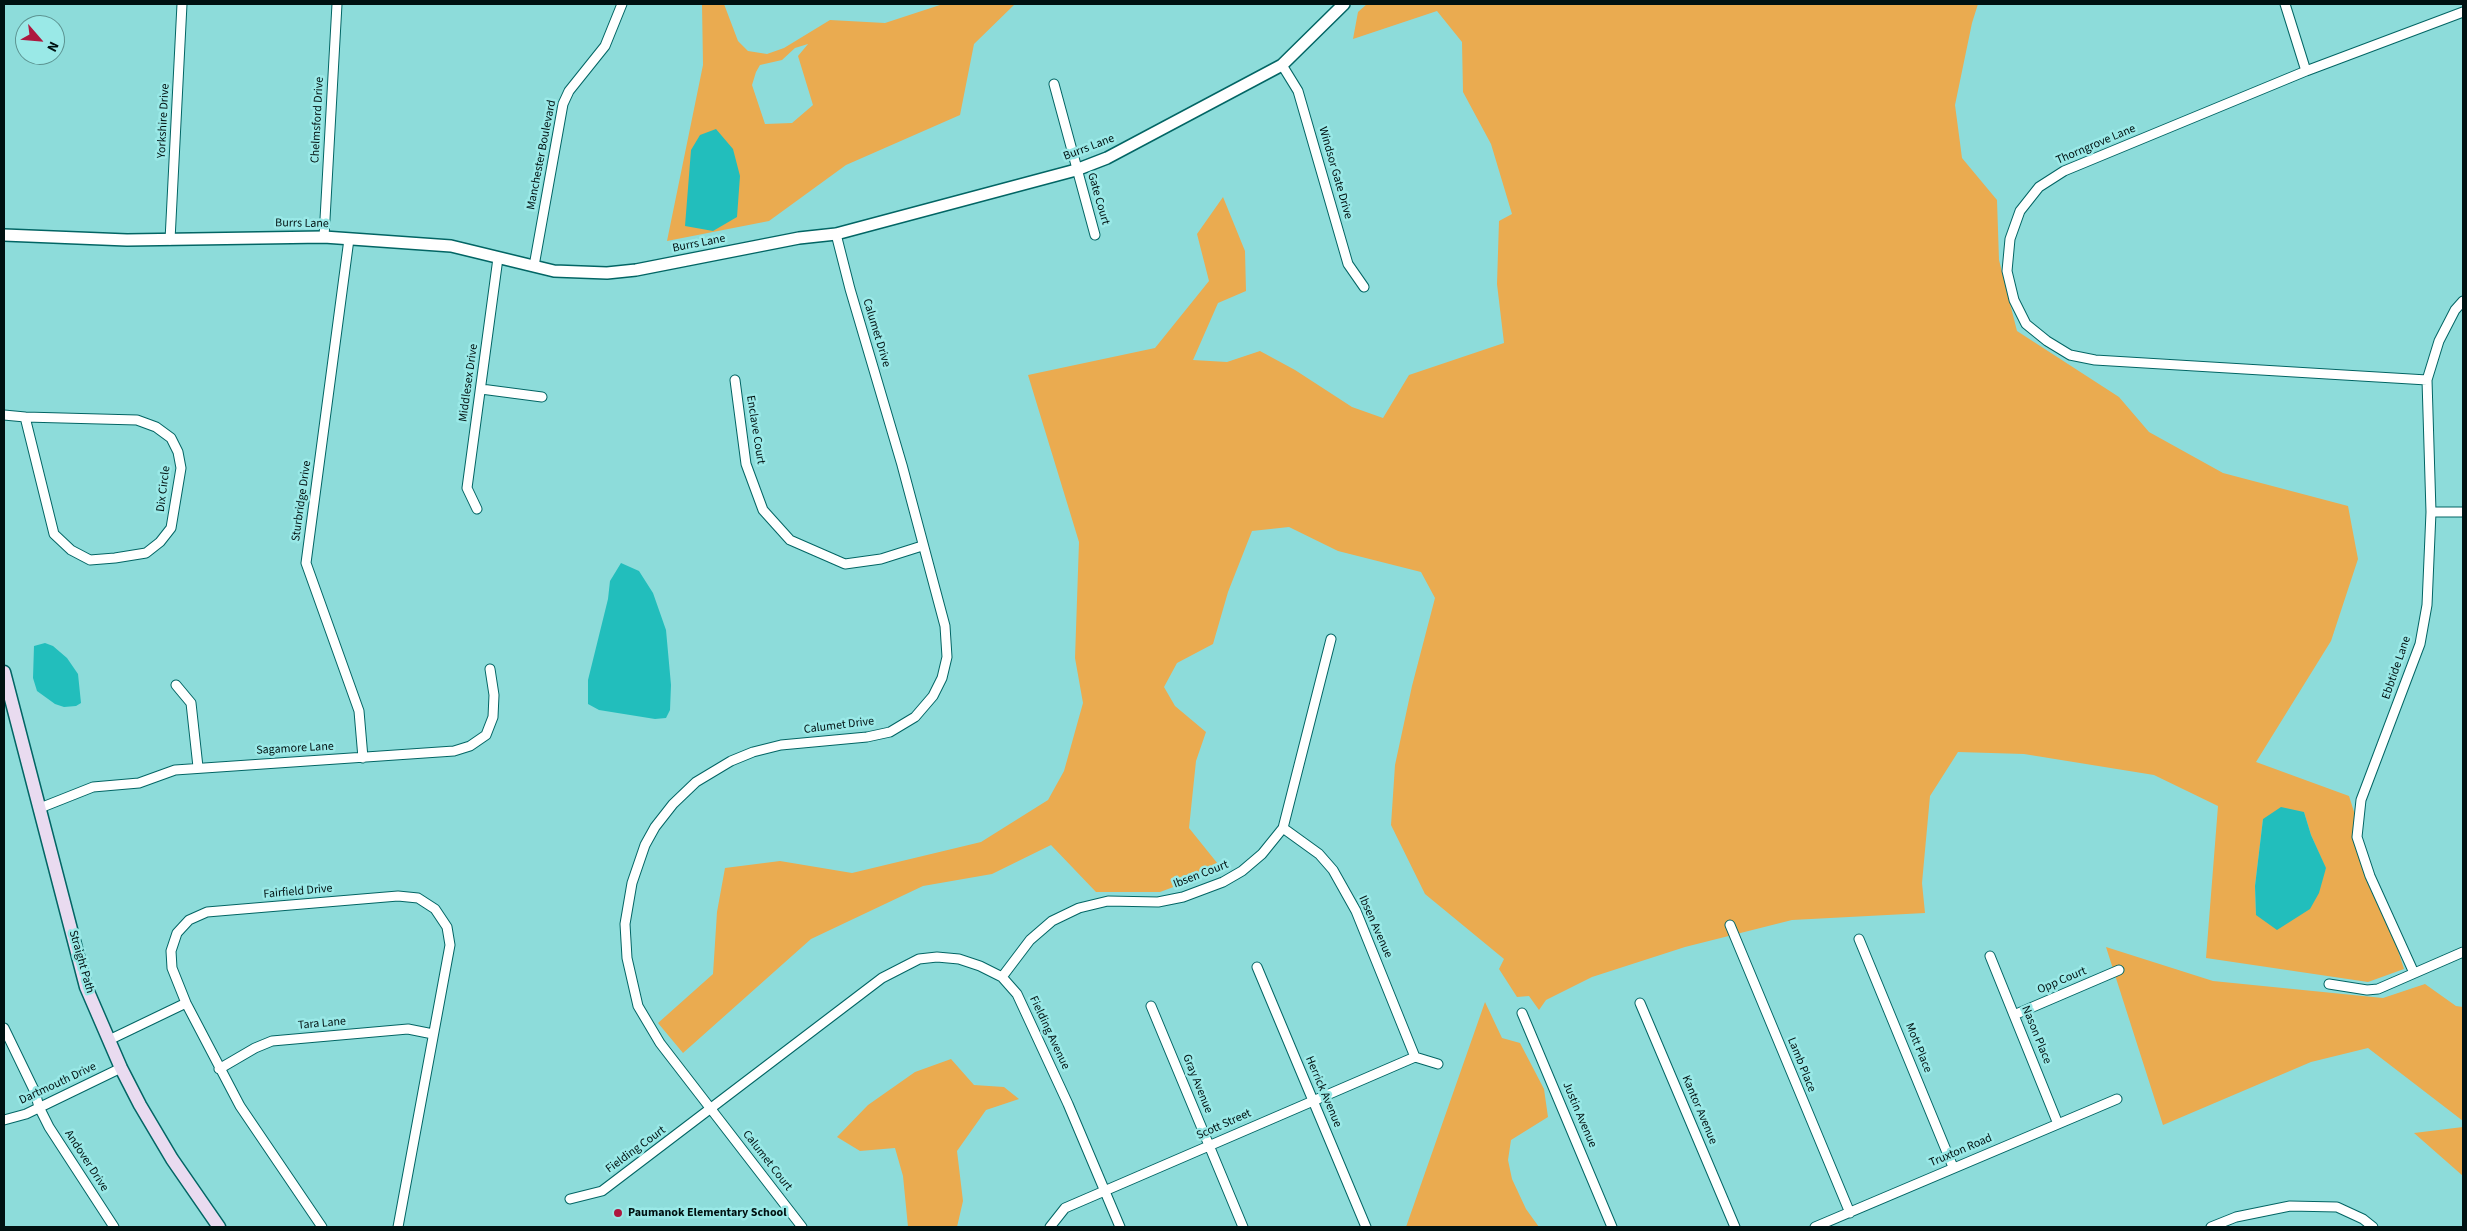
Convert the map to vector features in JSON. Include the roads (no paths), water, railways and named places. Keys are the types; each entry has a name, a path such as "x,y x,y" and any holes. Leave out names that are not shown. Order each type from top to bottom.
{"main road":[{"name":"Straight Path","path":"4,672 86,987 121,1068 172,1159 219,1227"}],"street":[{"name":"Yorkshire Drive","path":"170,240 182,4"},
{"name":"Chelmsford Drive","path":"324,237 337,4"},
{"name":"Manchester Boulevard","path":"534,266 563,104 569,90 605,46 622,4"},
{"name":"Burrs Lane","path":"4,235 170,240 284,236 324,237 451,246 554,271 607,273 636,270 799,238 836,234 1076,170 1107,158 1282,65 1344,4"},
{"path":"2285,4 2306,71"},
{"name":"Thorngrove Lane","path":"2427,380 2095,360 2070,355 2047,341 2026,324 2014,300 2007,272 2010,239 2020,211 2039,186 2064,171 2306,71 2463,12"},
{"name":"Windsor Gate Drive","path":"1282,65 1298,91 1348,264 1364,287"},
{"name":"Gate Court","path":"1054,84 1095,235"},
{"name":"Calumet Drive","path":"712,1109 660,1043 638,1006 627,958 625,924 632,883 645,845 656,827 696,782 731,761 753,752 781,745 867,737 890,732 915,716 933,696 942,678 947,657 945,626 922,546 902,465 850,289 836,234"},
{"name":"Sturbridge Drive","path":"349,239 306,563 359,711 363,758"},
{"name":"Middlesex Drive","path":"477,509 467,488 498,258"},
{"name":"Ebbtide Lane","path":"2414,973 2370,876 2357,837 2361,800 2420,644 2427,605 2431,512 2427,380 2439,341 2455,310 2463,301"},
{"name":"Enclave Court","path":"735,380 746,464 763,510 790,540 845,564 881,560 922,546"},
{"path":"481,389 542,397"},
{"name":"Dix Circle","path":"4,416 25,416 137,420 156,427 170,438 178,452 181,468 171,528 160,542 146,553 115,558 90,560 71,550 54,534 25,416"},
{"path":"2431,512 2463,512"},
{"name":"Ibsen Court","path":"1002,977 1030,940 1052,921 1079,908 1108,901 1158,902 1183,897 1223,882 1242,871 1262,854 1283,828 1331,639"},
{"name":"Sagamore Lane","path":"40,808 93,787 139,783 175,770 198,767 454,752 470,746 486,735 493,717 494,695 490,669"},
{"path":"176,685 191,703 198,767"},
{"name":"Ibsen Avenue","path":"1283,828 1319,854 1333,870 1356,911 1415,1057"},
{"name":"Fairfield Drive","path":"322,1227 240,1106 186,1003 172,968 171,951 177,933 189,920 207,912 398,896 418,898 434,909 447,927 450,944 398,1227"},
{"name":"Lamb Place","path":"1730,925 1850,1213"},
{"name":"Mott Place","path":"1859,938 1954,1166"},
{"path":"2329,984 2367,990 2378,989 2463,952"},
{"name":"Nason Place","path":"1990,956 2058,1124"},
{"name":"Fielding Avenue","path":"712,1109 857,997 901,967 919,959 937,957 959,959 980,966 1002,977 1017,994 1029,1016 1120,1227"},
{"name":"Herrick Avenue","path":"1257,967 1366,1227"},
{"name":"Opp Court","path":"2014,1015 2120,970"},
{"path":"108,1040 186,1003"},
{"name":"Kantor Avenue","path":"1640,1003 1735,1227"},
{"name":"Gray Avenue","path":"1151,1006 1243,1227"},
{"name":"Justin Avenue","path":"1522,1012 1612,1227"},
{"name":"Andover Drive","path":"4,1028 35,1092 39,1107 49,1127 114,1227"},
{"name":"Tara Lane","path":"219,1069 254,1048 272,1041 408,1029 433,1034"},
{"path":"1415,1057 1438,1064"},
{"name":"Scott Street","path":"1050,1227 1065,1208 1415,1057"},
{"name":"Dartmouth Drive","path":"4,1120 26,1114 121,1068"},
{"name":"Truxton Road","path":"1815,1227 1954,1166 2117,1099"},
{"name":"Fielding Court","path":"570,1199 602,1191 712,1109"},
{"name":"Calumet Court","path":"712,1109 802,1227"},
{"path":"2211,1227 2236,1218 2290,1206 2337,1207 2363,1219 2373,1227"}],"water":[{"path":"716,129 733,149 740,176 737,217 713,231 685,226 691,150 700,135"},
{"path":"621,563 639,571 653,593 666,630 671,685 670,710 666,718 655,719 599,710 588,704 588,680 608,599 610,581"},
{"path":"45,643 53,646 67,658 78,674 81,703 76,706 64,707 55,704 37,691 33,678 34,646"},
{"path":"2281,807 2304,812 2311,835 2326,868 2319,893 2310,909 2277,930 2256,915 2255,886 2263,819"}],"place":[{"name":"Paumanok Elementary School","path":"618,1213"}]}
